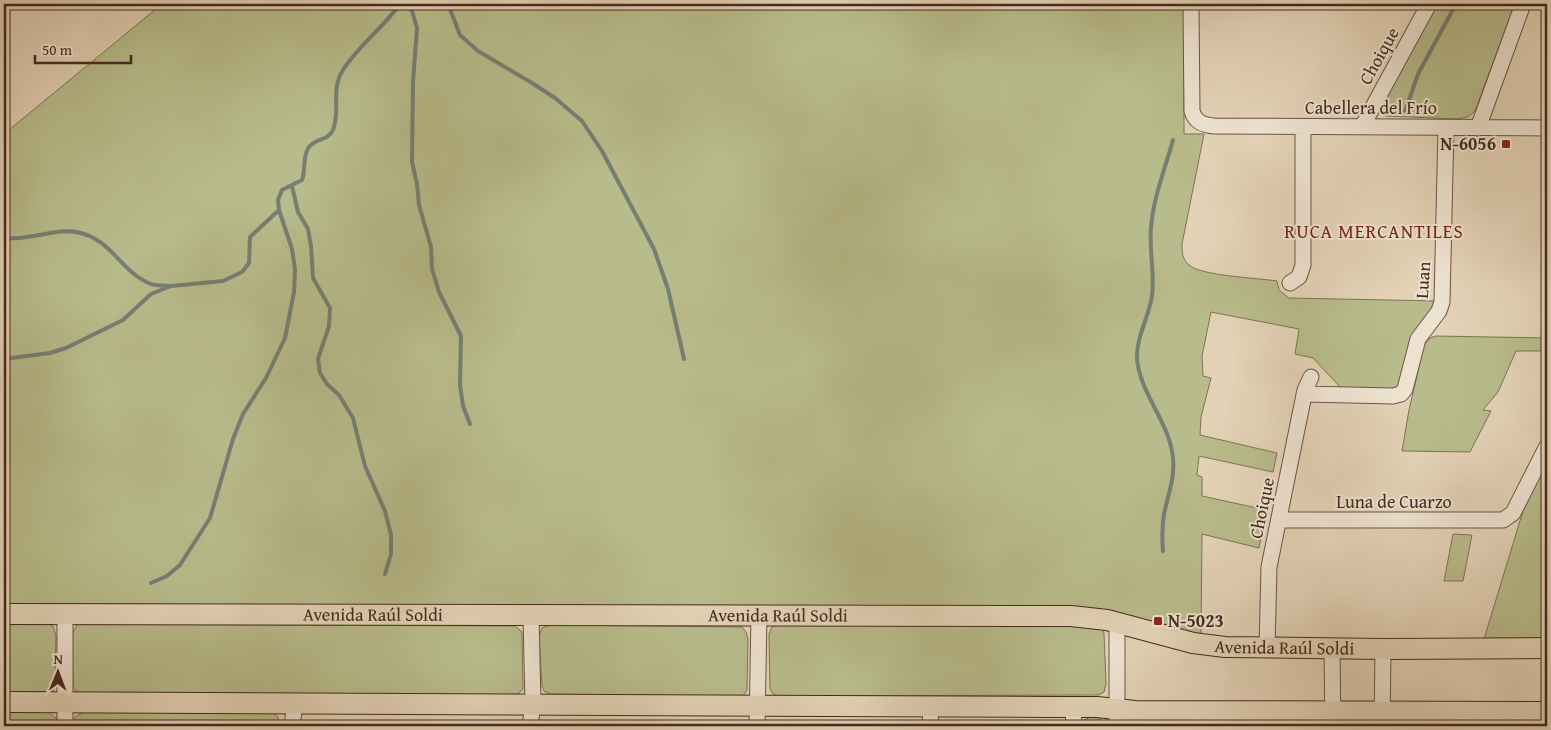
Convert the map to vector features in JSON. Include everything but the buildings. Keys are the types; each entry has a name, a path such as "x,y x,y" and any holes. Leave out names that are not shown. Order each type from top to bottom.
{"main road":[{"name":"Avenida Raúl Soldi","path":"4,614 1071,616 1117,622 1200,644 1267,648 1383,650 1547,648"},
{"path":"4,702 930,706 1074,717 1117,718 1382,719 1540,717"}],"street":[{"name":"Cabellera del Frío","path":"1192,4 1192,104 1197,121 1214,126 1547,128"},
{"name":"Choique","path":"1362,127 1429,4"},
{"path":"1478,128 1523,4"},
{"path":"1290,282 1299,277 1303,265 1303,127"},
{"name":"Luan","path":"1304,394 1393,396 1402,394 1405,389 1418,339 1442,302 1446,128"},
{"name":"Choique","path":"1267,648 1267,578 1304,394 1312,378"},
{"name":"Luna de Cuarzo","path":"1279,520 1494,521 1508,518 1515,509 1547,446"},
{"path":"65,614 65,726"},
{"path":"530,726 533,704 531,615"},
{"path":"757,726 759,705 759,615"},
{"path":"1117,622 1117,718"},
{"path":"1332,649 1333,719"},
{"path":"1382,719 1383,650"},
{"path":"292,726 296,703"},
{"path":"930,706 930,726"}],"green space":[{"path":"162,4 1184,4 1184,134 1204,134 1182,244 1183,255 1187,263 1195,269 1205,272 1277,281 1279,290 1289,298 1437,301 1410,340 1398,386 1395,389 1341,388 1313,358 1295,354 1299,329 1211,312 1202,356 1203,376 1211,378 1201,417 1200,435 1277,453 1273,472 1199,456 1197,475 1202,477 1202,496 1266,510 1259,548 1202,534 1201,636 1098,609 1078,607 4,604 4,134"},
{"path":"1437,4 1515,4 1475,111 1468,117 1457,119 1385,116 1381,109 1382,101"},
{"path":"1436,336 1547,338 1547,351 1516,351 1498,392 1483,410 1491,411 1470,452 1402,451 1424,345 1430,338"},
{"path":"1547,460 1547,639 1484,639 1523,511"},
{"path":"1453,534 1472,535 1463,581 1444,581"},
{"path":"4,623 48,624 53,626 56,636 55,684 53,691 4,694"},
{"path":"1095,624 1102,628 1104,633 1106,684 1104,692 1099,695 779,696 773,694 770,689 769,634 772,627 778,625"},
{"path":"77,625 515,626 522,632 523,689 517,695 78,693 73,687 72,634"},
{"path":"551,625 742,627 748,639 747,690 744,695 737,696 550,694 544,691 542,686 539,636 542,628"},
{"path":"4,712 48,712 57,719 58,726 4,726"},
{"path":"84,712 273,713 278,717 279,726 72,726 75,717"},
{"path":"1091,717 1099,718 1106,726 1081,726 1084,720"}],"waterway":[{"path":"151,583 167,576 180,565 210,518 233,439 243,414 266,378 285,338 294,292 295,269 292,249 279,210 278,200 282,190 302,180 309,147 331,134 336,115 337,85 343,70 400,4"},
{"path":"405,4 412,11 417,28 413,82 412,162 419,205 431,247 432,269 439,292 461,336 460,385 463,406 470,424"},
{"path":"448,4 460,35 478,51 555,98 582,121 602,151 654,249 668,289 684,359"},
{"path":"1405,112 1418,74 1456,4"},
{"path":"1163,551 1163,519 1172,479 1173,458 1167,433 1143,384 1139,372 1137,351 1152,296 1152,217 1173,140"},
{"path":"292,186 298,212 308,229 313,278 330,308 329,326 318,359 320,373 327,384 339,395 353,418 365,466 385,511 391,535 391,554 385,574"},
{"path":"4,359 50,353 66,348 123,320 151,294 171,286 223,281 242,272 249,263 250,237 279,210"},
{"path":"4,238 23,238 68,231 88,235 99,241 140,279 153,285 170,286"}],"place":[{"name":"N-6056","path":"1506,144"},
{"name":"N-5023","path":"1158,621"}],"district":[{"name":"RUCA MERCANTILES","path":"1374,231"}]}
